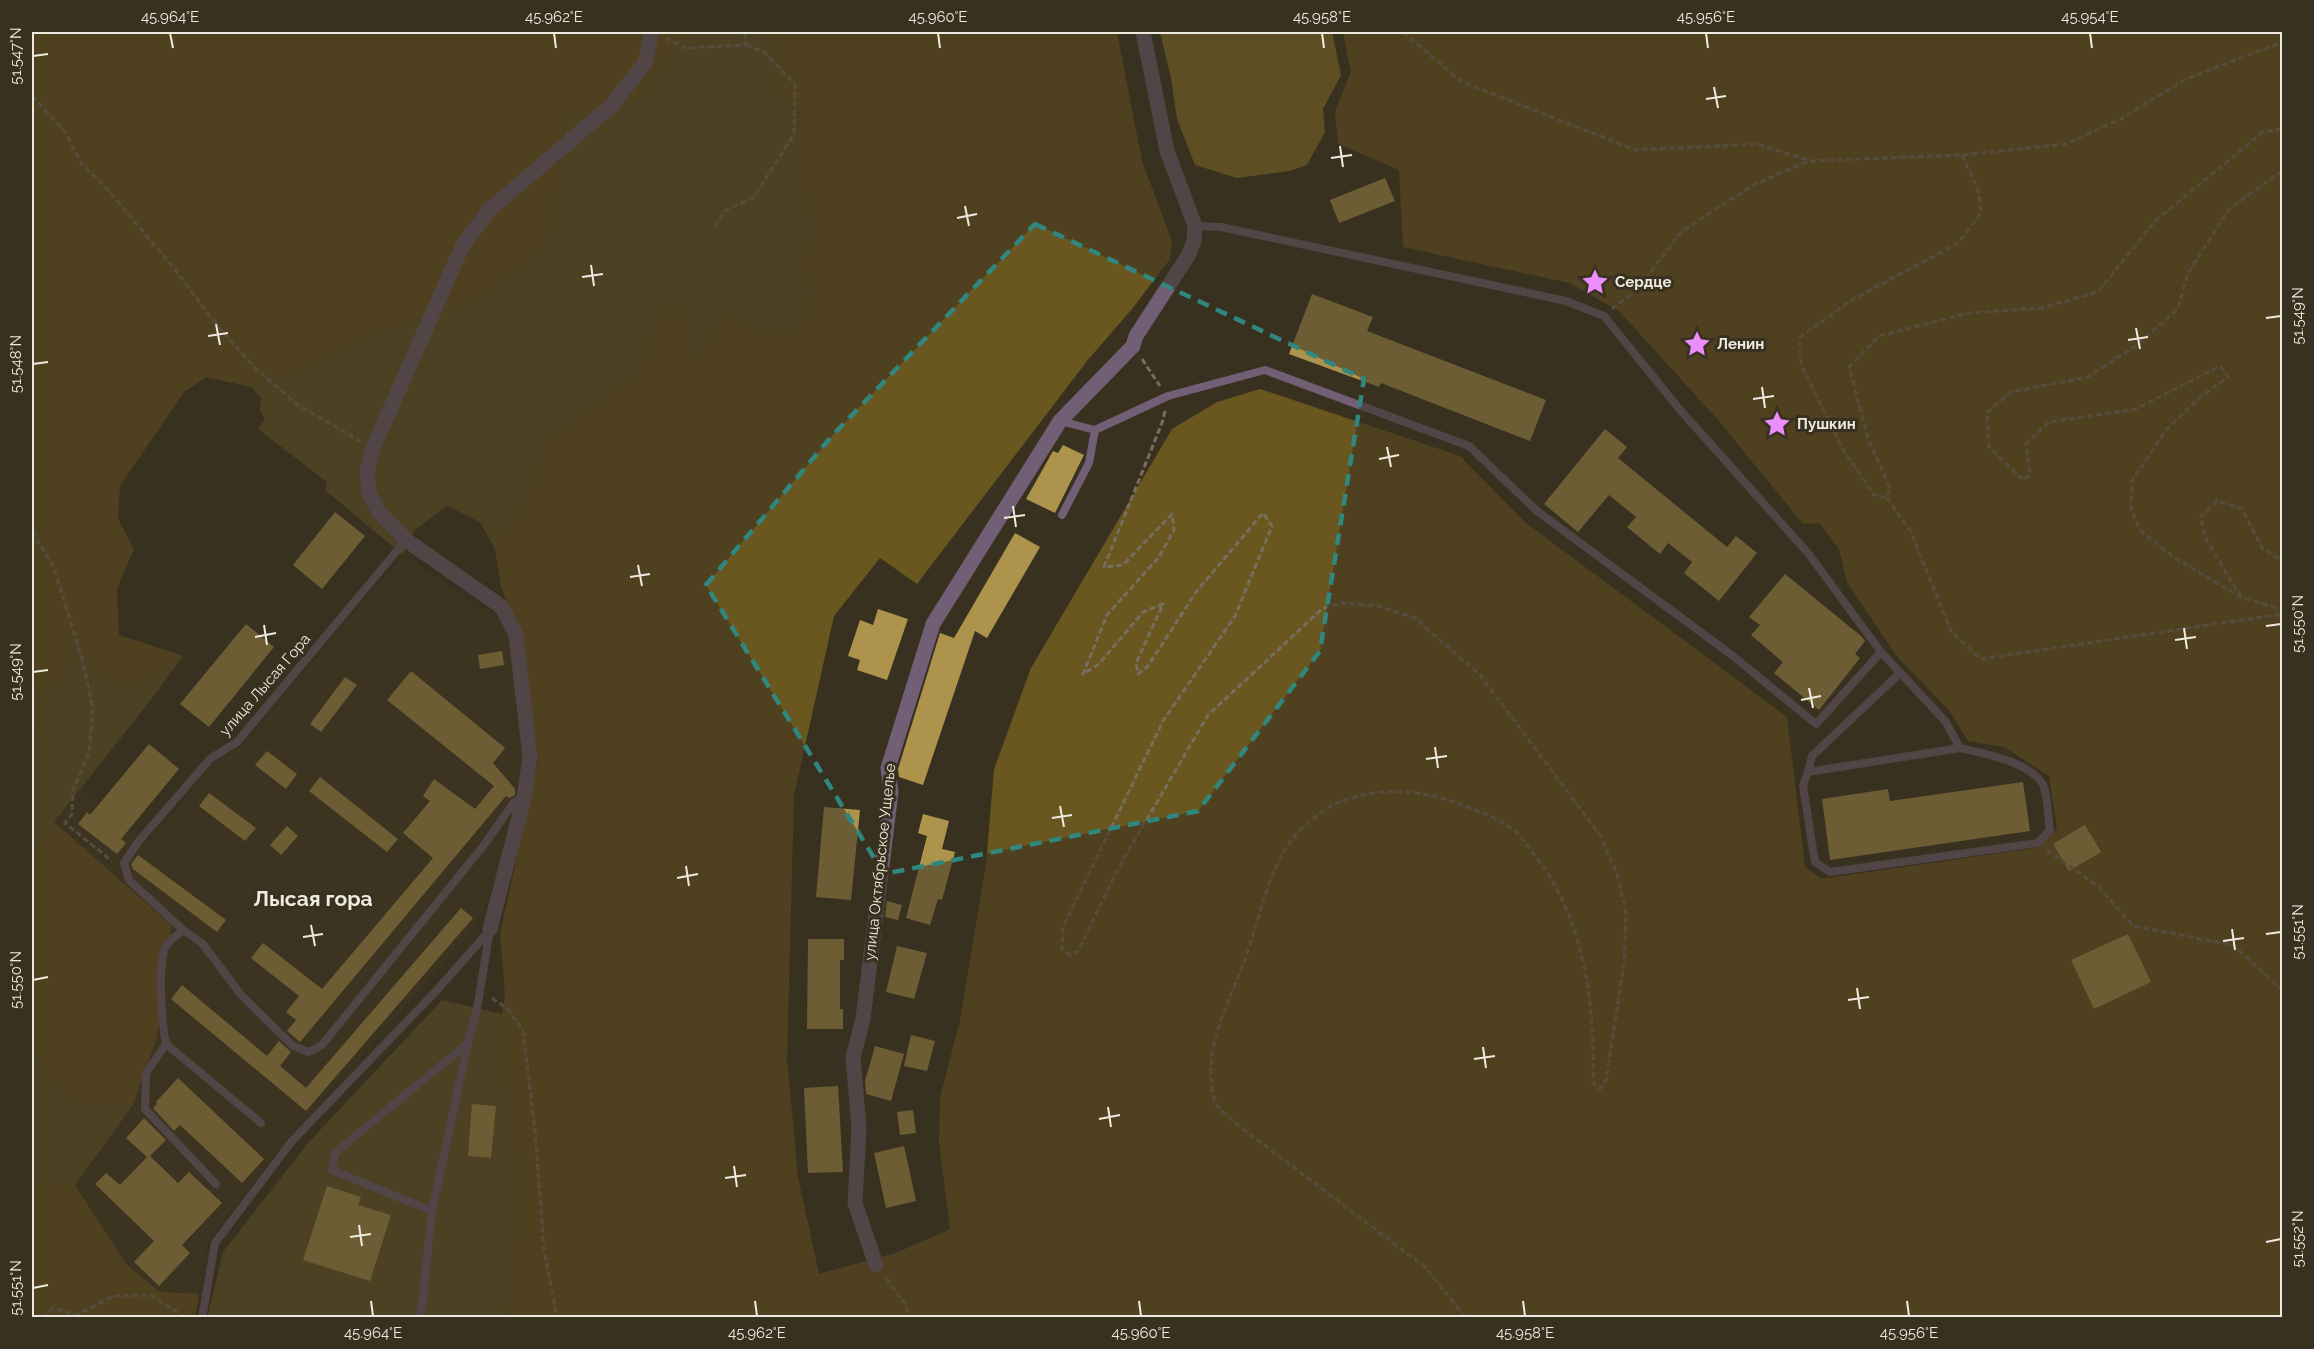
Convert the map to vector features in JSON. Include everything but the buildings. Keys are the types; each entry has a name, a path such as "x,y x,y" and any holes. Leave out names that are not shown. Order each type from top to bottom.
{"street":[{"path":"490,930 524,798 530,758 516,635 502,607 406,540 380,513 369,494 367,471 373,448 462,247 489,210 611,106 645,63 652,32"},
{"path":"1143,32 1167,151 1196,226"},
{"name":"улица Октябрьское Ущелье","path":"876,1265 855,1203 859,1128 853,1057 863,1019 891,792 888,768 933,624 1060,421 1133,346 1136,336 1188,256 1194,241 1196,226"}],"lane":[{"path":"1196,226 1221,227 1566,301 1604,316 1681,411 1808,553 1881,652 1946,721 1960,748"},
{"path":"1060,421 1095,430 1168,396 1265,370 1469,446 1537,511 1733,656 1816,724 1881,652"},
{"path":"1062,515 1089,463 1095,430"},
{"name":"улица Лысая Гора","path":"124,863 138,842 210,759 237,742 406,540"},
{"path":"1808,772 1960,748 2006,760 2034,775 2043,786 2050,830 2038,843 1830,872 1815,862 1803,786 1812,756 1900,673"},
{"path":"124,863 129,880 183,930 202,943 242,996 293,1046 309,1052 322,1045 484,845 514,802 524,798"},
{"path":"183,930 166,945 162,958 162,1028 166,1044 261,1123"},
{"path":"421,1316 432,1211 480,991 490,930"},
{"path":"202,1317 215,1243 292,1141 438,989 490,930"},
{"path":"432,1211 332,1170 335,1153 468,1043"},
{"path":"166,1044 146,1073 145,1109 216,1184"}],"path":[{"path":"652,32 685,48 746,45 764,52 795,84 794,134 754,197 726,210 715,227"},
{"path":"745,32 746,45"},
{"path":"1403,32 1462,82 1636,150 1757,144 1809,160 1962,155 2066,144 2120,120 2186,79 2283,42"},
{"path":"32,96 66,132 81,163 107,189 173,267 215,323 256,369 298,405 373,448"},
{"path":"1887,498 1890,488 1868,438 1849,367 1879,336 1969,314 2041,308 2098,292 2154,222 2263,132 2283,129"},
{"path":"1962,155 1979,192 1981,213 1958,243 1850,301 1799,338 1801,364 1842,448 1874,495 1887,498 1911,532 1951,631 1980,659 2283,614"},
{"path":"1604,316 1637,290 1681,232 1755,184 1809,160"},
{"path":"2283,171 2229,209 2188,273 2178,309 2137,345 2088,377 2011,392 1987,412 1989,447 2023,480 2030,475 2026,444 2049,422 2136,409 2220,366 2228,377 2199,398 2166,430 2132,481 2131,507 2139,529 2172,556 2242,598 2283,609"},
{"path":"1133,346 1168,396 1162,423 1104,567 1123,566 1172,514 1173,530 1159,557 1107,615 1083,674 1099,664 1143,612 1163,604 1136,663 1138,674 1148,666 1196,592 1263,513 1272,526 1235,616 1163,721 1063,927 1062,950 1071,955 1079,950 1116,872 1208,715 1323,608 1342,603 1378,606 1416,618 1480,675 1600,835 1617,874 1626,912 1624,964 1606,1080 1600,1089 1593,1083 1594,1042 1582,957 1565,905 1543,865 1513,829 1485,813 1432,794 1378,791 1330,806 1291,840 1264,893 1248,951 1216,1030 1211,1065 1214,1101 1234,1122 1425,1267 1466,1317"},
{"path":"2242,598 2207,541 2200,517 2217,501 2242,508 2263,549 2283,561"},
{"path":"32,531 54,568 83,662 93,709 89,753 73,789 72,814 65,823 113,863 124,863"},
{"path":"2038,843 2099,887 2133,926 2233,945 2283,990"},
{"path":"480,991 508,1009 523,1031 535,1130 544,1249 557,1317"},
{"path":"876,1265 906,1305 909,1317"},
{"path":"43,1317 53,1308 77,1315 113,1296 150,1295 188,1317"}],"highlighted area":[{"path":"1035,224 1364,379 1320,651 1198,811 884,874 706,585 832,436"}],"shaded area":[{"path":"32,32 680,32 638,98 565,117 557,179 543,243 477,299 411,318 251,387 206,377 184,392 120,486 118,519 134,549 117,589 119,635 183,656 125,688 94,671 76,633 59,677 38,692 40,733 32,735"},
{"path":"680,32 775,32 778,91 798,109 808,204 821,228 801,268 818,286 803,329 766,336 690,368 684,322 671,304 638,378 549,440 532,499 495,549 480,522 447,506 415,530 403,555 325,490 327,482 258,429 265,419 260,411 261,397 251,387 411,318 477,299 543,243 557,179 565,117 638,98"},
{"path":"775,32 1117,32 1142,161 1172,241 1170,259 1132,309 1087,361 917,584 880,558 834,616 794,795 787,1059 798,1177 819,1274 896,1253 950,1229 939,1142 940,1098 960,1020 986,864 994,769 1031,668 1172,429 1217,402 1260,389 1460,456 1526,523 1787,717 1805,867 1821,879 2035,848 2057,829 2049,776 2004,747 1968,741 1949,710 1898,658 1847,582 1839,549 1819,523 1803,524 1719,421 1619,311 1569,283 1403,247 1399,170 1338,144 1335,111 1351,72 1343,32 2282,32 2282,1317 509,1317 524,1198 502,1014 505,995 500,934 538,761 521,633 501,587 495,549 532,499 549,440 638,378 671,304 684,322 690,367 731,318 766,336 803,329 818,286 801,268 821,228 808,204 798,109 778,91"},
{"path":"1160,32 1332,32 1341,75 1323,109 1325,132 1307,165 1289,171 1237,178 1195,165 1177,119 1171,78"},
{"path":"403,555 503,623 510,638 523,753 517,812 495,880 481,915 464,941 286,1140 207,1242 199,1294 160,1292 127,1265 75,1185 133,1105 54,822 81,789 149,841 214,764 241,745"},
{"path":"76,632 94,671 125,688 183,656 54,822 63,830 47,835 32,847 32,735 40,732 38,692 59,677"},
{"path":"63,830 171,925 157,1037 133,1105 91,1104 75,1098 32,1052 32,847 47,835"},
{"path":"442,1000 502,1014 524,1198 509,1317 207,1318 223,1252 308,1143"},
{"path":"32,1052 52,1073 91,1104 133,1105 75,1185 32,1184"},
{"path":"32,1184 75,1185 127,1265 160,1292 199,1294 195,1317 32,1317"}],"place":[{"name":"Сердце","path":"1595,282"},
{"name":"Ленин","path":"1697,344"},
{"name":"Пушкин","path":"1777,424"}],"district":[{"name":"Лысая гора","path":"313,898"}]}
